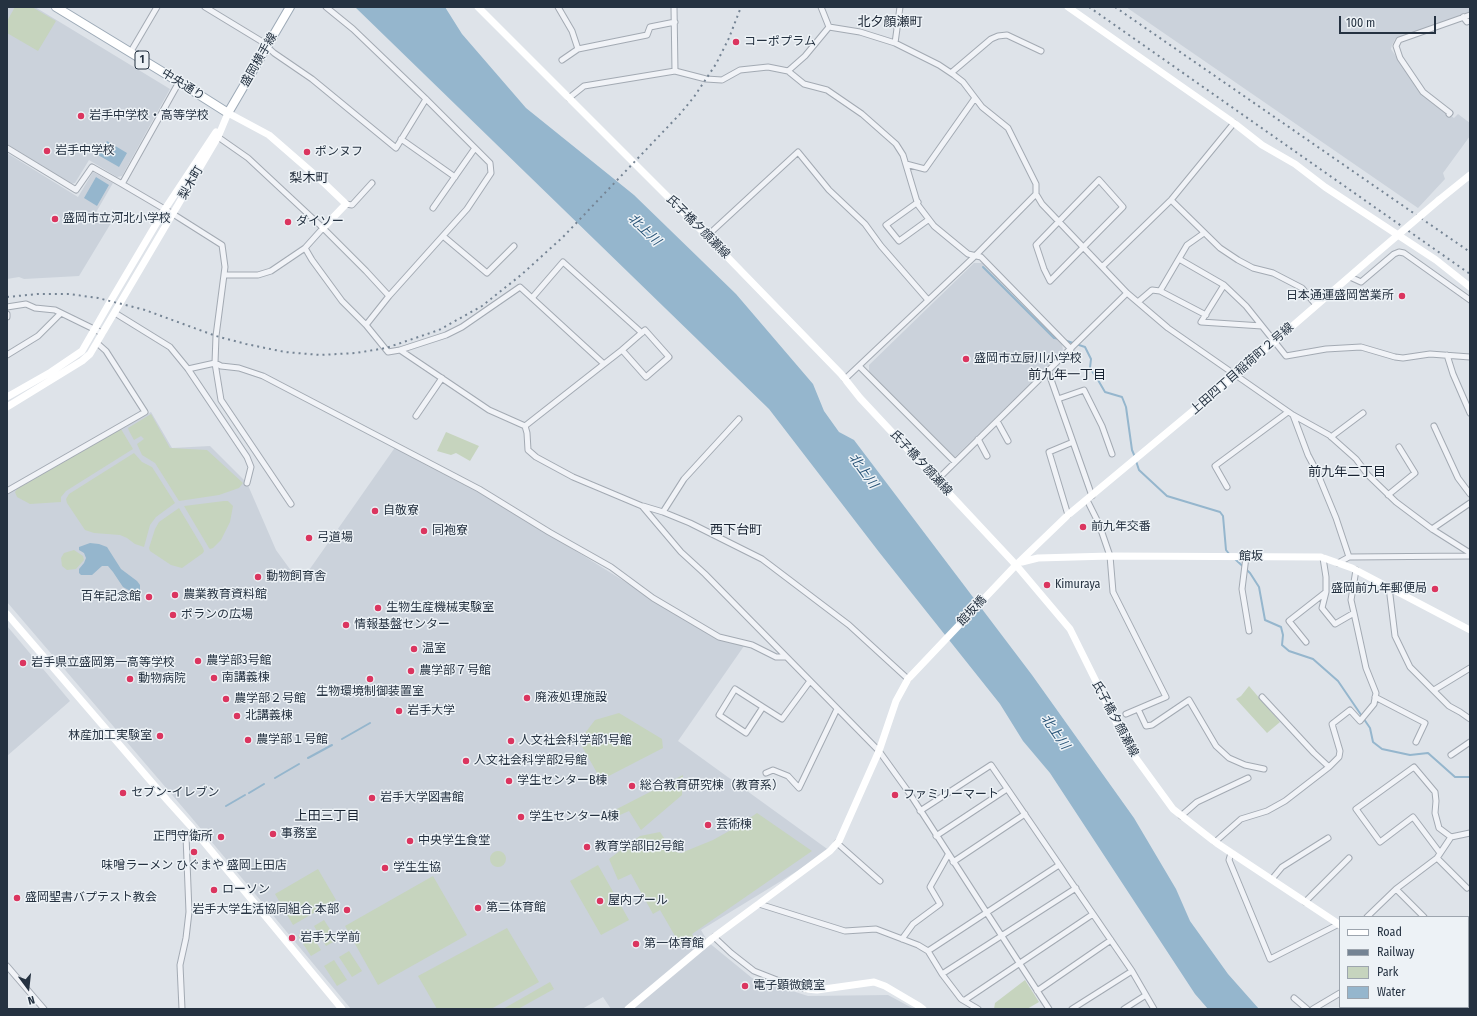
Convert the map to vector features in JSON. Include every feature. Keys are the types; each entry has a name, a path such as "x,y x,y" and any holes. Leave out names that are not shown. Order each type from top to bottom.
{"main road":[{"name":"中央通り","path":"56,7 228,113"},
{"name":"盛岡横手線","path":"228,113 290,7"}],"street":[{"path":"130,53 157,7"},
{"path":"205,7 268,46 274,52 312,79 396,148 426,99"},
{"path":"326,7 353,28 490,163 491,173 467,209 389,296 366,325"},
{"name":"氏子橋夕顔瀬線","path":"478,7 707,236 845,379 860,398 1016,565 1070,629 1130,750 1173,808 1215,842 1339,924"},
{"path":"558,7 572,30 578,49"},
{"path":"674,7 675,70"},
{"path":"821,7 829,27"},
{"path":"894,43 900,7"},
{"path":"1068,7 1234,123 1262,145 1295,164 1331,191 1436,260 1470,287"},
{"path":"1449,114 1450,113 1423,92 1400,58 1396,46 1399,40 1470,15"},
{"path":"1463,17 1467,22 1470,21"},
{"path":"562,60 578,49 647,35 650,27 675,22"},
{"path":"829,27 860,32 894,43 951,73 962,82 982,107 1008,128 1036,184 1036,194 1042,204 1128,293 1168,328 1288,412 1331,437 1356,460 1368,475 1388,495 1432,529 1470,553"},
{"path":"788,71 805,56 829,27"},
{"path":"951,73 991,39 998,36 1007,36 1041,51"},
{"path":"569,98 584,86 675,70 714,81 722,80 740,70 768,67 788,71 804,84 827,90 862,114 896,144 903,155 918,202 928,220 968,254 981,257 1070,349"},
{"path":"122,184 179,82"},
{"path":"906,164 925,169 975,98"},
{"path":"7,397 76,357 82,351 165,209 228,113 269,135 346,204 352,205 372,183"},
{"name":"梨木町","path":"7,407 82,361 90,354 218,137 228,113"},
{"path":"1103,266 1171,200 1234,123"},
{"path":"218,137 248,158 366,271 389,296"},
{"path":"401,139 455,178"},
{"path":"7,148 76,190 92,166 222,245 225,267 215,363 221,400 292,504"},
{"path":"433,208 475,148"},
{"path":"707,236 798,152 829,190 865,224 881,246 928,300"},
{"name":"上田四丁目稲荷町２号線","path":"1016,565 1068,515 1236,375 1371,258 1470,175"},
{"path":"1099,180 1123,207 1050,281 1044,269 1036,245 1059,221 1099,180"},
{"path":"845,379 975,256 1036,194"},
{"path":"1171,200 1220,248 1253,268 1273,273 1302,288 1316,306"},
{"path":"918,202 886,225 899,241 928,220"},
{"path":"224,275 258,274 271,271 305,248 346,204"},
{"path":"1160,292 1188,245 1204,233"},
{"path":"443,236 487,273 514,246"},
{"path":"305,248 342,301 366,325 388,352 400,350 446,335 462,327 520,287 604,364"},
{"path":"1350,277 1361,282 1394,254 1404,252 1470,300"},
{"path":"1179,259 1224,284 1246,306 1286,356 1326,349 1361,347 1403,358 1430,354 1470,357"},
{"path":"532,298 563,262 642,333"},
{"path":"1224,284 1201,322 1262,326"},
{"path":"1138,302 1152,290 1160,292 1206,314"},
{"path":"937,480 1128,293"},
{"path":"7,307 26,304 34,308 55,310 102,333"},
{"path":"7,355 38,336 61,313"},
{"path":"115,313 170,347 188,370 246,457 251,467 247,483"},
{"path":"525,426 622,350 645,330 669,357 646,378 622,350"},
{"path":"7,490 145,412 106,352 97,343"},
{"path":"400,350 490,410 525,426"},
{"path":"1447,355 1470,413"},
{"path":"188,370 215,363 221,366 239,368 263,376 479,489 549,532 611,567 653,598 719,637 752,645 776,657 786,657"},
{"path":"859,366 955,462"},
{"path":"1048,371 1110,556 1113,592 1166,697 1126,714"},
{"path":"416,416 442,378"},
{"path":"1058,399 1084,390 1102,426 1112,454"},
{"path":"1226,487 1215,466 1288,412"},
{"path":"1331,437 1363,413"},
{"path":"1293,415 1308,455 1317,472 1336,518 1349,557"},
{"path":"663,512 684,479 739,418"},
{"path":"997,421 1008,441"},
{"path":"525,426 528,450 536,457 573,477 642,506 663,512 690,523 762,559 849,625 908,679"},
{"path":"1434,426 1458,478 1470,494"},
{"path":"978,439 987,456"},
{"path":"1068,515 1049,452 1073,442"},
{"path":"1388,495 1415,473 1399,447"},
{"path":"1432,529 1470,503"},
{"path":"642,506 681,552 705,574 879,751 910,794 1048,1009"},
{"name":"館坂","path":"1016,565 1024,560 1038,558 1110,556 1323,558 1356,570 1470,630"},
{"path":"1338,563 1349,557 1470,556"},
{"path":"1243,557 1242,589 1249,631"},
{"path":"1323,558 1326,577 1326,592 1322,608 1335,624 1354,613"},
{"name":"館坂橋","path":"837,844 847,825 879,751 896,701 908,679 1016,565"},
{"path":"1215,842 1241,819 1268,811 1285,802 1329,766 1339,757 1340,751 1332,724 1350,710 1360,721 1374,704 1376,693 1366,668 1352,600 1356,570"},
{"path":"1389,587 1395,636 1410,667 1449,706 1469,718"},
{"path":"1306,642 1289,621 1326,592"},
{"path":"7,614 194,830 342,1009"},
{"path":"1434,690 1470,668"},
{"path":"763,707 746,733 719,715 735,689 782,719 810,681"},
{"path":"1375,697 1425,723 1416,742"},
{"path":"1262,698 1314,753 1329,766"},
{"path":"1138,709 1146,726 1152,725 1189,700 1216,746 1229,758 1245,765 1264,769"},
{"path":"766,774 773,770 788,776 799,788 837,709"},
{"path":"1451,755 1470,742"},
{"path":"920,811 991,765 1132,971 1154,1009"},
{"path":"1451,837 1439,828 1435,813 1435,792 1414,767 1356,809 1380,842 1413,817 1438,856 1466,888"},
{"path":"1181,816 1197,802 1248,778"},
{"path":"936,836 1007,789"},
{"path":"953,862 1025,814"},
{"path":"182,1009 180,966 186,938 189,912 186,836 194,830"},
{"path":"1368,916 1396,889 1438,856 1451,837 1470,833"},
{"path":"1272,879 1282,867 1328,838"},
{"path":"628,1009 714,937 830,851 837,844 880,881"},
{"path":"1231,853 1229,860 1270,959 1339,925"},
{"path":"902,939 913,924 940,904 930,887 948,855"},
{"path":"1305,902 1349,858"},
{"path":"928,951 1059,865"},
{"path":"942,974 1076,888"},
{"path":"1396,889 1423,916"},
{"path":"759,904 845,931 876,929 928,951 942,974 961,999 978,1009"},
{"path":"965,1000 1093,914"},
{"path":"714,937 731,954 754,971 778,980 806,989 817,990 874,982 885,986 923,1009"},
{"path":"1037,991 1111,940"},
{"path":"7,966 44,1009"},
{"path":"1072,1009 1132,971"},
{"path":"1313,1009 1339,994"},
{"path":"1124,1009 1146,996"},
{"path":"1294,998 1307,1009"}],"shaded area":[{"name":"岩手中学校・高等学校","path":"7,7 35,7 170,89 122,176 117,177 89,160 75,183 71,184 7,144"},
{"path":"1126,7 1470,7 1470,12 1395,39 1391,49 1420,92 1426,98 1454,118 1458,114 1470,123 1470,136 1443,173 1445,179 1418,208"},
{"name":"盛岡市立河北小学校","path":"7,153 78,197 93,172 113,183 95,214 111,223 79,276 24,279 19,277 7,279"},
{"name":"盛岡市立厨川小学校","path":"974,263 983,263 1062,342 1063,352 955,457 952,457 869,372 869,365"},
{"name":"岩手大学","path":"151,412 172,448 210,446 247,483 276,550 300,583 396,446 464,481 715,638 744,646 678,741 830,851 701,930 708,942 752,978 808,996 888,995 914,1009 611,1009 603,997 582,1009 351,1009 191,817 7,602 7,494"},
{"name":"岩手県立盛岡第一高等学校","path":"7,626 70,701 7,756"}],"green space":[{"path":"15,7 32,7 56,21 38,51 7,33 7,21"},
{"path":"151,414 170,448 207,450 243,483 239,488 219,495 179,501 155,463 142,455 137,444 144,439 141,436 134,440 128,428"},
{"path":"121,429 133,449 66,491 61,497 61,502 30,504 17,497 15,492 17,489"},
{"path":"446,432 479,446 470,461 456,453 451,455 437,451"},
{"path":"134,453 142,462 152,467 175,503 156,517 150,525 144,547 135,544 120,535 94,533 85,530 67,503 66,499 69,494"},
{"path":"228,501 233,506 230,522 221,540 210,549 184,506"},
{"path":"179,508 204,551 182,568 171,565 150,551 149,548 155,529 159,522"},
{"path":"74,550 83,556 84,560 76,569 67,570 62,566 61,558 64,553"},
{"path":"1249,686 1280,722 1267,733 1236,699 1241,696"},
{"path":"619,713 662,739 663,748 601,780 579,741 595,720"},
{"path":"683,775 682,795 641,830 629,811 613,818 609,813"},
{"path":"757,813 812,851 692,934 695,940 682,948 660,910 653,914 631,874 618,880 609,859 640,836 660,832 673,851 681,853 713,840"},
{"path":"498,851 505,856 506,859 501,866 498,867 491,862 490,859 495,852"},
{"name":"屋内プール","path":"598,865 629,920 601,935 570,881"},
{"path":"318,869 336,900 293,925 275,894"},
{"path":"433,876 467,935 378,985 345,926"},
{"path":"324,920 337,940 326,946 314,926"},
{"path":"507,928 539,982 491,1009 437,1009 418,976"},
{"path":"308,929 321,950 311,956 298,936"},
{"path":"349,951 362,971 352,977 339,957"},
{"path":"334,960 347,980 337,986 324,966"},
{"path":"1025,980 1039,1002 1027,1009 994,1009 995,1003"},
{"path":"550,982 554,989 518,1009 503,1009"}],"water":[{"name":"北上川","path":"355,7 445,7 462,34 526,108 634,195 736,294 813,384 824,411 839,432 854,440 1032,675 1134,818 1176,889 1190,921 1228,974 1259,1009 1208,1009 1195,994 1050,773 1023,741 1000,704 879,552 769,409"},
{"path":"107,141 127,153 119,167 98,155"},
{"path":"96,177 109,185 97,206 84,198"},
{"path":"90,543 107,547 121,569 140,585 140,591 134,593 123,587 108,566 102,566 92,575 81,575 79,573 79,569 86,558 84,553 79,550 79,547"}],"waterway":[{"path":"983,267 1054,338 1060,339"},
{"path":"1064,340 1085,347 1091,359 1090,368 1105,392 1122,397 1126,407 1132,450 1135,457"},
{"path":"1136,461 1139,470 1167,496 1220,512 1223,516 1226,550 1230,555"},
{"path":"1235,559 1250,573 1259,587 1265,620 1281,627 1283,635 1282,645 1289,651 1313,659 1338,681 1370,728 1373,742 1382,749 1410,755 1428,753 1455,777 1470,777"},
{"path":"342,739 370,723"},
{"path":"308,758 332,745"},
{"path":"275,778 299,764"},
{"path":"249,793 264,784"},
{"path":"226,806 245,795"}],"railway":[{"path":"7,297 38,294 69,294 98,298 145,310 216,336 246,344 285,352 320,355 356,353 386,348 439,330 482,306 521,275 563,237 680,114 694,97 716,64 729,38 741,7"},
{"path":"1089,7 1470,274"},
{"path":"1115,7 1470,252"}],"place":[{"name":"コーポプラム","path":"736,42"},
{"name":"岩手中学校・高等学校","path":"81,116"},
{"name":"岩手中学校","path":"47,151"},
{"name":"ポンヌフ","path":"307,152"},
{"name":"盛岡市立河北小学校","path":"55,219"},
{"name":"ダイソー","path":"288,222"},
{"name":"日本通運盛岡営業所","path":"1402,296"},
{"name":"盛岡市立厨川小学校","path":"966,359"},
{"name":"自敬寮","path":"375,511"},
{"name":"前九年交番","path":"1083,527"},
{"name":"同袍寮","path":"424,531"},
{"name":"弓道場","path":"309,538"},
{"name":"動物飼育舎","path":"258,577"},
{"name":"Kimuraya","path":"1047,585"},
{"name":"盛岡前九年郵便局","path":"1435,589"},
{"name":"農業教育資料館","path":"175,595"},
{"name":"百年記念館","path":"149,597"},
{"name":"生物生産機械実験室","path":"378,608"},
{"name":"ポランの広場","path":"173,615"},
{"name":"情報基盤センター","path":"346,625"},
{"name":"温室","path":"414,649"},
{"name":"農学部3号館","path":"198,661"},
{"name":"岩手県立盛岡第一高等学校","path":"23,663"},
{"name":"農学部７号館","path":"411,671"},
{"name":"南講義棟","path":"214,678"},
{"name":"動物病院","path":"130,679"},
{"name":"生物環境制御装置室","path":"370,679"},
{"name":"廃液処理施設","path":"527,698"},
{"name":"農学部２号館","path":"226,699"},
{"name":"岩手大学","path":"399,711"},
{"name":"北講義棟","path":"237,716"},
{"name":"林産加工実験室","path":"160,736"},
{"name":"農学部１号館","path":"248,740"},
{"name":"人文社会科学部1号館","path":"511,741"},
{"name":"人文社会科学部2号館","path":"466,761"},
{"name":"学生センターB棟","path":"509,781"},
{"name":"総合教育研究棟（教育系）","path":"632,786"},
{"name":"セブン-イレブン","path":"123,793"},
{"name":"ファミリーマート","path":"895,795"},
{"name":"岩手大学図書館","path":"372,798"},
{"name":"学生センターA棟","path":"521,817"},
{"name":"芸術棟","path":"708,825"},
{"name":"事務室","path":"273,834"},
{"name":"正門守衛所","path":"221,837"},
{"name":"中央学生食堂","path":"410,841"},
{"name":"教育学部旧2号館","path":"587,847"},
{"name":"味噌ラーメン ひぐまや 盛岡上田店","path":"194,852"},
{"name":"学生生協","path":"385,868"},
{"name":"ローソン","path":"214,890"},
{"name":"盛岡聖書バプテスト教会","path":"17,898"},
{"name":"屋内プール","path":"600,901"},
{"name":"第二体育館","path":"478,908"},
{"name":"岩手大学生活協同組合 本部","path":"347,910"},
{"name":"岩手大学前","path":"292,938"},
{"name":"第一体育館","path":"636,944"},
{"name":"電子顕微鏡室","path":"745,986"}],"district":[{"name":"北夕顔瀬町","path":"890,22"},
{"name":"梨木町","path":"309,178"},
{"name":"前九年一丁目","path":"1067,375"},
{"name":"前九年二丁目","path":"1347,472"},
{"name":"西下台町","path":"736,530"},
{"name":"上田三丁目","path":"327,816"}]}
